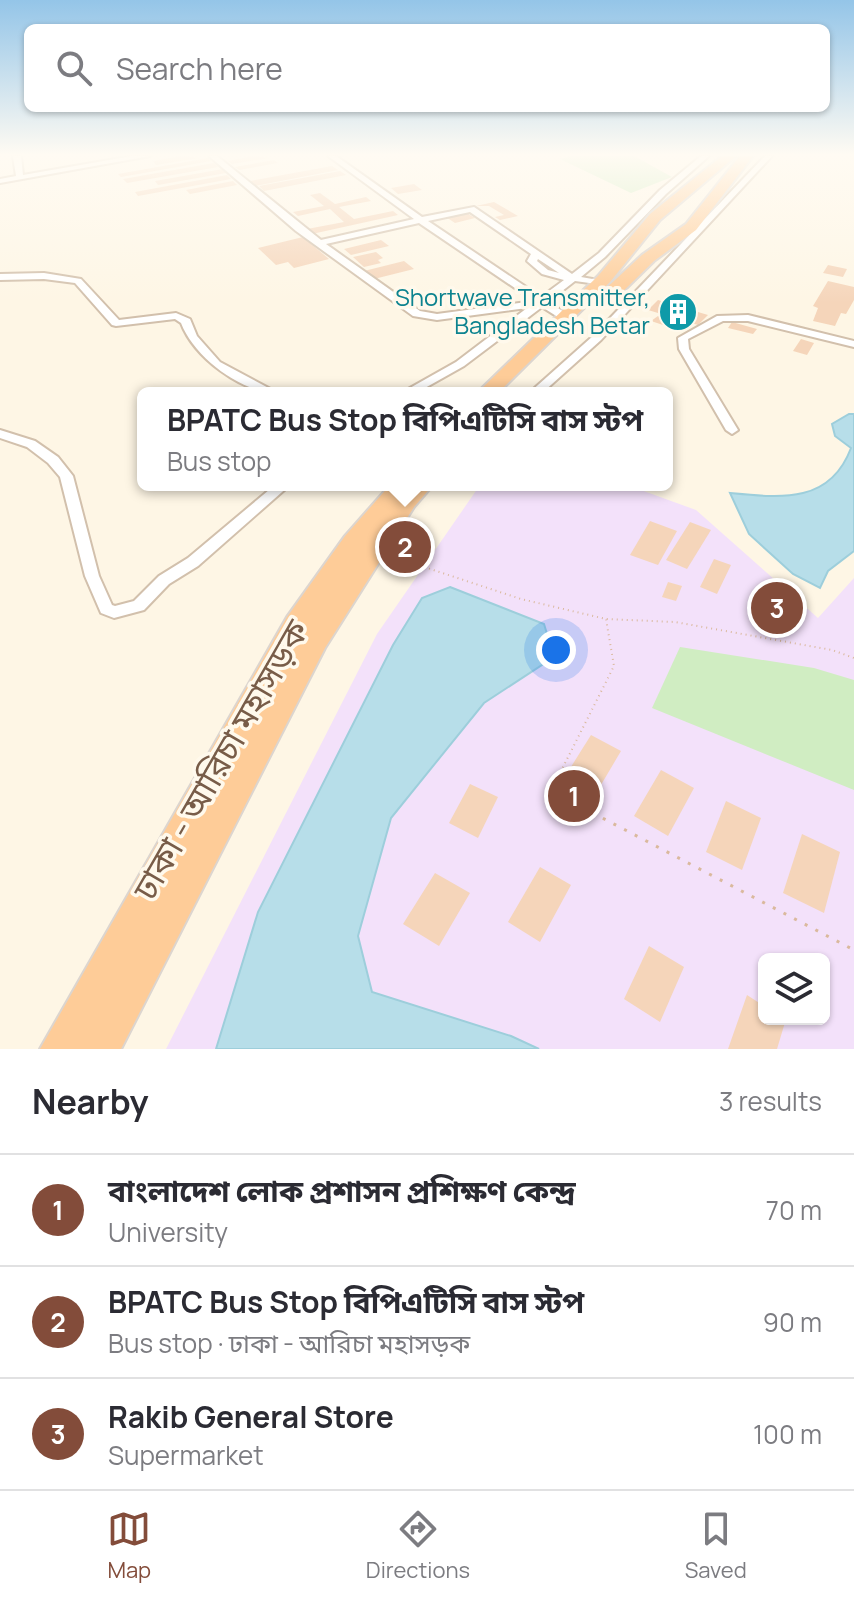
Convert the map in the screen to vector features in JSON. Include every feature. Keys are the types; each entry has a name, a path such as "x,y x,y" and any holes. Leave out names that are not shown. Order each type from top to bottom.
{"highway":[{"path":"493,387 601,283 644,228 671,205"},
{"path":"678,205 681,212 692,214 706,210"},
{"path":"516,387 648,258 691,227 710,205"},
{"path":"644,228 672,226 676,231 669,242"},
{"name":"ঢাকা - আরিচা মহাসড়ক","path":"60,1049 297,624 354,542 397,491"},
{"name":"ঢাকা - আরিচা মহাসড়ক","path":"100,1049 314,642 374,550 418,491"}],"street":[{"path":"270,205 379,289 425,317 544,303"},
{"path":"399,205 565,317"},
{"path":"418,387 460,364 544,303 602,255 650,205"},
{"path":"542,387 597,338 723,205"},
{"path":"321,243 473,210 573,278 601,283"},
{"path":"0,277 65,277 78,281 116,323 176,316 186,321 192,337 216,364 260,387"},
{"path":"732,430 684,349 683,338 721,318 748,318 854,344"},
{"path":"0,434 31,444 53,460 66,476 92,576 106,609 114,612 139,606 164,580 193,562 276,491"}],"path":[{"path":"374,550 521,599 606,619 675,622 832,650 854,658"},
{"path":"606,619 614,666 551,791 854,950"}],"shaded area":[{"path":"476,491 644,491 696,510 818,618 854,578 854,1049 166,1049 377,634"}],"green space":[{"path":"680,647 814,668 854,680 854,790 652,708"}],"water":[{"path":"854,414 854,551 828,571 820,588 793,574 749,534 730,493 785,496 817,488 842,466 851,448 835,436 832,424"},
{"path":"450,587 544,624 554,657 484,703 391,818 358,936 372,992 511,1036 539,1049 216,1049 258,912 393,645 422,598"}],"building":[{"path":"350,205 339,207 354,219 393,211 398,215 312,234 307,229 344,222 330,209 298,216 293,212"},
{"path":"499,205 518,216 500,220 495,217 504,215 489,206 476,206"},
{"path":"465,212 475,218 455,223 446,217"},
{"path":"303,237 329,259 294,268 288,262 276,265 258,248"},
{"path":"381,240 389,246 351,255 344,249"},
{"path":"376,252 383,258 378,260 381,263 364,267 353,257"},
{"path":"404,261 414,269 374,279 364,271"},
{"path":"828,265 847,269 843,277 823,273"},
{"path":"828,281 854,287 854,300 846,314 841,313 835,326 813,321 818,308 813,306"},
{"name":"Shortwave Transmitter, Bangladesh Betar","path":"658,300 708,315 698,325 648,310"},
{"path":"658,316 685,325 678,330 651,321"},
{"path":"732,322 757,329 753,334 728,328"},
{"path":"801,339 814,343 807,355 793,351"},
{"path":"650,521 677,531 658,565 630,555"},
{"path":"690,522 711,530 687,569 666,560"},
{"path":"714,559 731,565 717,594 700,587"},
{"path":"668,582 682,586 676,601 662,597"},
{"path":"591,735 621,751 595,795 564,778"},
{"path":"661,770 694,788 668,836 634,816"},
{"path":"470,784 498,797 478,838 449,823"},
{"path":"726,801 761,818 742,870 706,852"},
{"path":"802,834 840,852 824,913 783,893"},
{"path":"540,867 571,885 540,942 508,922"},
{"path":"435,873 470,893 439,946 403,924"},
{"path":"649,946 684,967 660,1022 624,999"},
{"path":"747,995 758,1002 758,1025 784,1025 777,1049 728,1049"}],"place":[{"name":"Shortwave Transmitter, Bangladesh Betar","path":"678,312"},
{"name":"BPATC Bus Stop বিপিএটিসি বাস স্টপ","path":"405,547"},
{"name":"Rakib General Store","path":"777,608"},
{"name":"বাংলাদেশ লোক প্রশাসন প্রশিক্ষণ কেন্দ্র","path":"574,796"}]}
